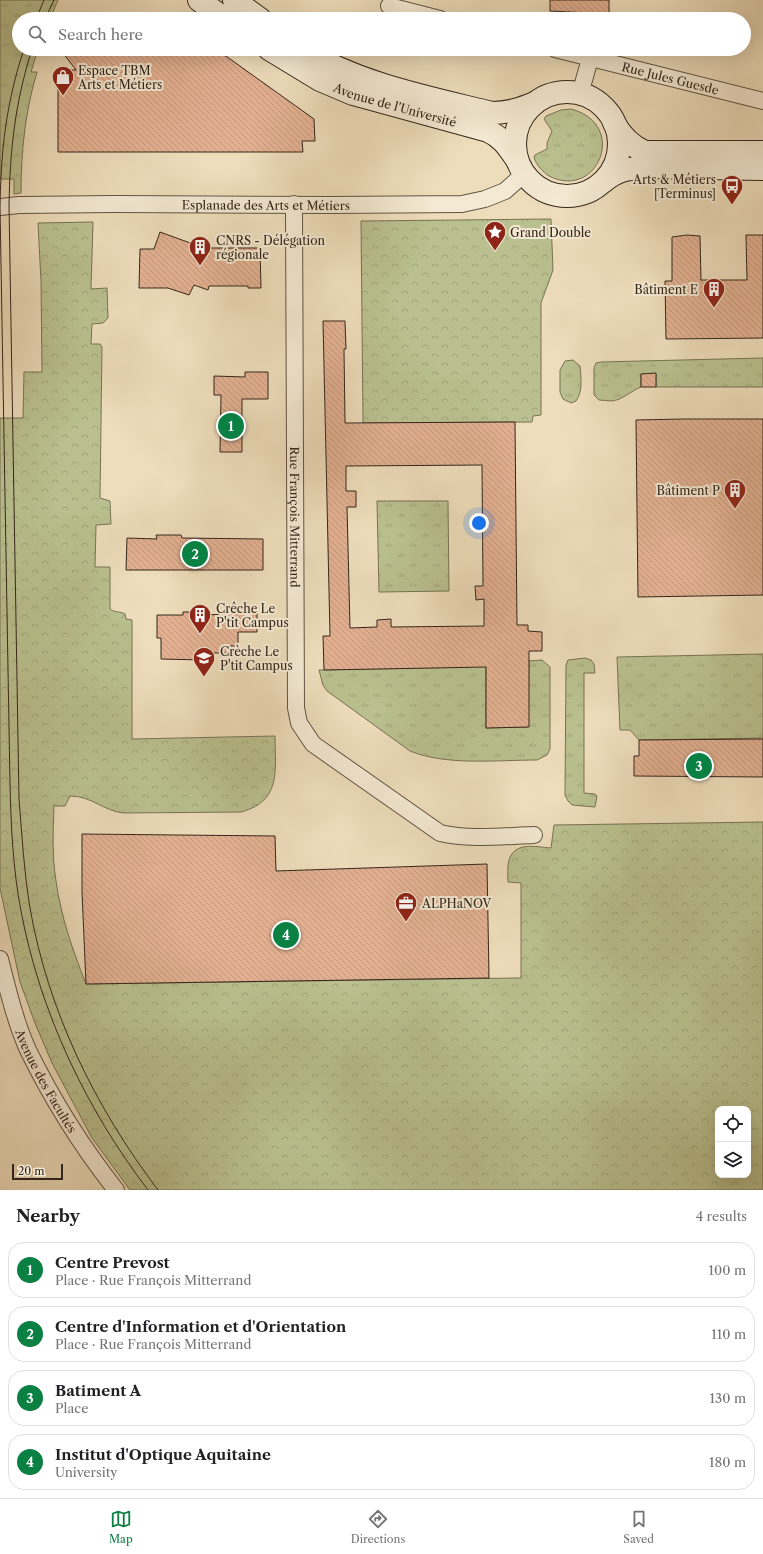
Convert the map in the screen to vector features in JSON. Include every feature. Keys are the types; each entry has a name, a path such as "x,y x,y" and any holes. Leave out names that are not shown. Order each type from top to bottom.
{"street":[{"path":"199,0 215,12"},
{"path":"234,0 250,12"},
{"path":"389,6 413,12"},
{"name":"Avenue de l'Université","path":"281,56 320,80 353,94 473,127 498,136 505,143 520,167"},
{"name":"Avenue de l'Université","path":"315,56 333,66 375,82 492,113 515,111 535,103"},
{"name":"Rue Jules Guesde","path":"580,56 763,101"},
{"path":"580,94 590,59"},
{"path":"763,152 645,152 628,142 618,130 606,110 594,100 580,94 564,92 549,96 535,103 524,114 517,128 515,144 520,167 533,185 546,192 559,196 572,196 585,193 613,174 625,169 763,169"},
{"path":"600,184 611,171 617,156 618,140 614,123"},
{"name":"Esplanade des Arts et Métiers","path":"0,207 19,205 114,204 462,204 485,199 505,191 520,167"},
{"name":"Rue François Mitterrand","path":"294,204 296,708 299,723 313,744 440,833 455,837 534,835"},
{"name":"Avenue des Facultés","path":"0,959 12,1008 28,1049 50,1092 96,1164 116,1190"}],"green space":[{"path":"0,0 58,0 53,12 12,12 12,56 36,56 31,72 37,72 29,102 24,132 21,193 14,194 14,179 0,179"},
{"path":"571,109 589,117 599,129 602,143 600,158 593,170 581,178 566,181 549,176 538,165 534,157 547,149 547,143 552,131 544,119 546,116 561,110"},
{"path":"551,219 553,270 541,303 541,415 533,416 532,422 363,423 361,221"},
{"path":"93,222 91,289 107,288 108,318 103,323 92,324 91,344 100,344 102,347 100,498 110,501 111,524 96,525 95,567 110,567 110,609 125,614 126,619 132,620 132,739 275,736 275,772 270,792 264,800 254,807 241,812 124,813 110,810 85,798 70,796 65,806 54,806 53,853 58,894 68,934 86,984 521,978 521,883 508,882 508,863 512,854 521,848 533,846 551,848 554,825 763,822 763,1190 130,1190 92,1138 52,1063 20,982 0,888 0,418 23,418 24,372 42,372 41,281 38,223"},
{"path":"763,358 763,387 656,387 656,374 641,374 641,387 619,399 612,401 599,400 594,395 594,368 596,363"},
{"path":"573,360 580,366 581,384 580,393 576,401 571,403 563,399 560,392 560,370 565,361"},
{"path":"377,501 448,501 449,591 379,592"},
{"path":"763,654 763,738 639,740 630,730 620,730 617,657"},
{"path":"585,658 591,660 594,664 595,673 584,673 584,793 595,794 597,796 595,807 572,805 565,795 566,665 568,660"},
{"path":"542,660 550,667 550,749 547,755 537,760 472,761 440,759 424,756 410,751 327,691 323,685 319,670 472,667 486,664 486,728 528,727 529,661"}],"building":[{"path":"550,0 609,0 609,12 550,11"},
{"path":"65,56 226,56 314,119 315,141 302,141 303,152 58,152 58,70 76,70"},
{"name":"CNRS - Délégation régionale","path":"160,232 204,248 260,248 261,288 248,288 248,286 209,286 208,290 194,285 189,295 168,288 139,288 140,249 154,249"},
{"name":"Bâtiment E","path":"687,235 700,236 701,280 747,280 746,235 763,235 763,338 666,339 665,281 672,281 672,237"},
{"path":"323,321 345,321 345,423 515,422 517,625 528,625 528,631 542,632 542,651 529,651 529,727 486,728 486,667 324,670 323,636 330,636","holes":["482,465 483,586 475,586 476,600 484,599 484,626 391,627 391,619 377,620 377,627 350,628 347,507 356,507 356,491 346,491 346,466"]},
{"path":"245,372 268,372 268,399 242,399 242,452 220,452 221,395 214,395 214,376 245,377"},
{"path":"656,373 656,387 641,387 641,374"},
{"name":"Bâtiment P","path":"763,419 763,595 638,597 636,420"},
{"path":"156,535 181,535 182,538 263,539 263,570 126,570 127,538 157,539"},
{"name":"Crêche Le P'tit Campus","path":"183,612 203,612 204,615 229,614 229,612 257,612 257,632 238,632 238,646 229,646 229,653 203,653 203,660 161,659 161,638 157,638 157,615 183,615"},
{"path":"763,739 763,777 634,776 634,756 639,756 639,740"},
{"path":"82,834 275,836 276,871 487,864 489,978 86,984 82,892"}],"tram line":[{"path":"39,12 44,0"},
{"path":"48,12 54,0"},
{"path":"22,56 13,88 3,146 0,207 10,784 14,864 18,895 29,949 53,1022 68,1058 86,1093 126,1159 148,1190"},
{"path":"30,56 21,88 14,126 9,205 19,799 26,881 38,946 62,1021 77,1056 114,1125 158,1190"}],"place":[{"name":"Espace TBM Arts et Métiers","path":"63,96"},
{"name":"Arts & Métiers [Terminus]","path":"732,206"},
{"name":"Grand Double","path":"495,252"},
{"name":"CNRS - Délégation régionale","path":"200,266"},
{"name":"Bâtiment E","path":"714,308"},
{"name":"Centre Prevost","path":"231,426"},
{"name":"Bâtiment P","path":"735,510"},
{"name":"Centre d'Information et d'Orientation","path":"195,554"},
{"name":"Crêche Le P'tit Campus","path":"200,634"},
{"name":"Crèche Le P'tit Campus","path":"204,678"},
{"name":"Batiment A","path":"699,766"},
{"name":"ALPHaNOV","path":"406,922"},
{"name":"Institut d'Optique Aquitaine","path":"286,935"}]}
